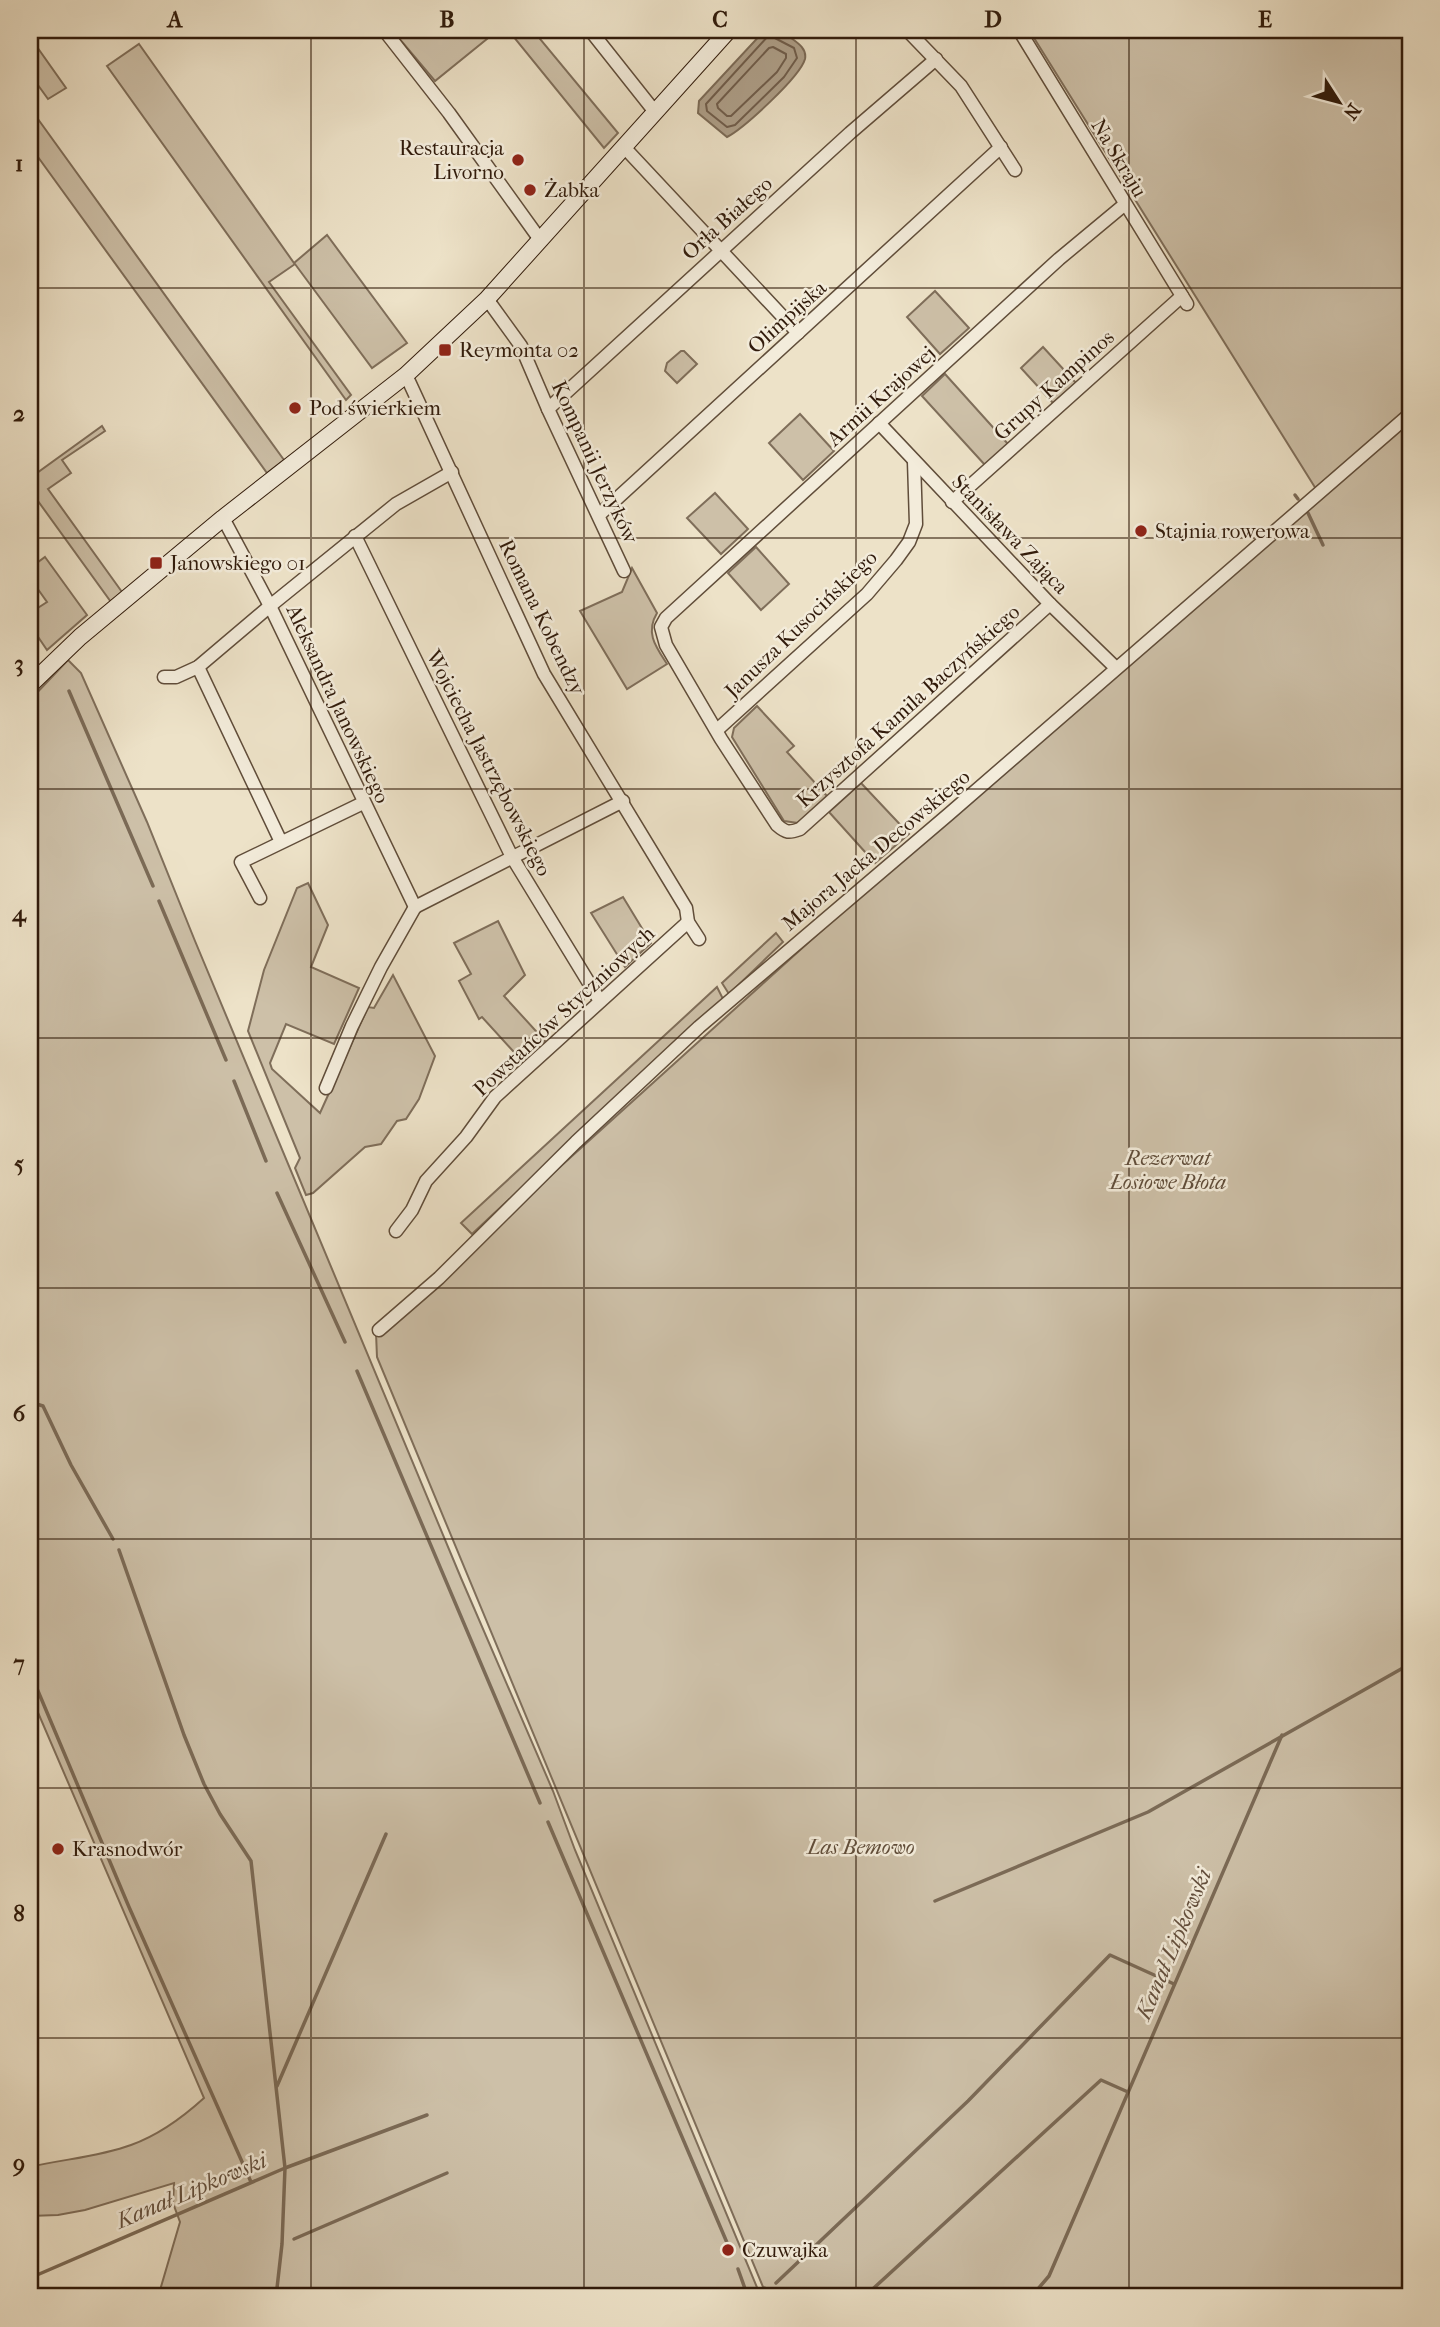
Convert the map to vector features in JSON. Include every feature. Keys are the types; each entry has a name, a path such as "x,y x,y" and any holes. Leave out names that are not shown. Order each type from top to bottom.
{"street":[{"path":"384,30 449,113 541,241"},
{"path":"590,30 655,112"},
{"path":"30,685 80,637 223,518 406,375 487,299 729,30"},
{"path":"907,30 961,86 1016,170"},
{"name":"Na Skraju","path":"1019,30 1184,300"},
{"name":"Orła Białego","path":"548,409 722,249 936,59"},
{"path":"624,147 798,333"},
{"name":"Olimpijska","path":"599,515 1001,147"},
{"name":"Armii Krajowej","path":"717,730 666,645 661,627 666,618 1059,259 1124,205"},
{"name":"Kompanii Jerzyków","path":"487,299 521,346 624,571"},
{"name":"Grupy Kampinos","path":"952,502 1184,300"},
{"name":"Romana Kobendzy","path":"406,375 544,674 686,908 688,922 699,939"},
{"name":"Majora Jacka Decowskiego","path":"379,1330 447,1270 576,1142 699,1027 1410,414"},
{"name":"Stanisława Zająca","path":"879,423 1050,604 1116,668"},
{"name":"Janusza Kusocińskiego","path":"717,730 867,594 896,560 909,542 916,524 914,461"},
{"path":"164,677 176,677 198,667 396,504 452,472"},
{"name":"Aleksandra Janowskiego","path":"223,518 270,606 415,907"},
{"name":"Wojciecha Jastrzębowskiego","path":"355,536 512,857 600,1001"},
{"name":"Krzysztofa Kamila Baczyńskiego","path":"717,730 777,825 790,833 800,829 1050,604"},
{"path":"198,667 281,842"},
{"path":"326,1088 375,979 415,907 623,801"},
{"path":"260,898 241,862 363,803"},
{"name":"Powstańców Styczniowych","path":"396,1231 412,1210 426,1181 466,1137 489,1104 688,922"}],"green space":[{"path":"392,30 498,30 435,81"},
{"path":"508,30 551,30 540,39 618,133 604,148"},
{"name":"Las Bemowo","path":"1029,30 1410,30 1410,2297 770,2297 776,2291 763,2287 377,1357 376,1333 830,923 1321,497"},
{"path":"30,37 66,88 48,99 30,74"},
{"path":"139,44 294,263 327,235 407,343 372,368 295,264 269,282 351,395 346,400 107,66"},
{"path":"30,108 284,460 267,473 30,146"},
{"path":"935,291 969,328 940,354 907,317"},
{"path":"1043,347 1076,383 1053,403 1021,368"},
{"path":"681,351 697,364 677,383 665,371 667,363"},
{"path":"945,374 1008,444 985,465 922,396"},
{"path":"800,414 834,451 803,480 769,443"},
{"path":"102,426 105,431 62,460 71,473 48,489 122,592 111,602 30,490 30,482 37,473"},
{"path":"715,493 748,529 721,554 687,518"},
{"path":"756,547 789,584 761,610 728,573"},
{"path":"45,557 87,615 47,650 30,625 30,613 47,602 30,578 30,568"},
{"path":"632,568 657,613 652,627 653,640 667,664 627,689 580,611 622,592"},
{"path":"68,660 81,673 147,822 461,1578 553,1791 761,2297 158,2297 180,2222 173,2203 174,2183 85,2210 30,2216 30,2167 119,2149 141,2141 170,2125 204,2098 30,1694 30,700"},
{"path":"757,706 794,746 787,752 827,796 798,823 784,821 732,737 734,728"},
{"path":"861,783 909,834 875,863 829,812"},
{"path":"308,883 328,925 311,967 359,988 334,1044 286,1024 270,1063 272,1069 320,1113 368,1007 374,1008 393,975 435,1056 419,1099 406,1119 397,1121 381,1144 365,1147 313,1193 306,1195 295,1168 300,1158 248,1031 264,970 297,888"},
{"path":"623,897 651,943 625,967 591,913"},
{"path":"498,921 525,975 504,996 545,1041 523,1062 482,1017 479,1019 459,981 471,974 454,943"},
{"path":"776,933 783,942 729,994 722,983"},
{"path":"717,987 723,999 472,1234 461,1223"}],"water":[{"path":"765,30 778,32 794,40 803,49 805,59 793,78 771,101 727,137 698,113 699,101"}],"waterway":[{"path":"1295,495 1298,499"},
{"path":"1308,513 1323,545"},
{"path":"69,691 153,886"},
{"path":"159,901 226,1060"},
{"path":"234,1081 266,1161"},
{"path":"277,1193 345,1342"},
{"path":"357,1371 540,1803"},
{"path":"30,1402 43,1406 71,1465 113,1539"},
{"path":"119,1550 204,1784 251,1861 285,2168 282,2244 276,2297"},
{"path":"935,1901 1148,1812 1410,1664"},
{"path":"30,1672 129,1907 251,2182"},
{"name":"Kanał Lipkowski","path":"1031,2297 1049,2276 1282,1735"},
{"path":"548,1822 728,2245"},
{"path":"277,2086 386,1834"},
{"path":"776,2283 968,2101 1110,1955 1174,1984"},
{"path":"864,2297 1101,2080 1128,2092"},
{"name":"Kanał Lipkowski","path":"30,2278 285,2168 427,2115"},
{"path":"294,2239 447,2173"},
{"path":"738,2269 748,2297"}],"place":[{"name":"Restauracja Livorno","path":"518,160"},
{"name":"Żabka","path":"530,190"},
{"name":"Reymonta 02","path":"445,350"},
{"name":"Pod świerkiem","path":"295,408"},
{"name":"Stajnia rowerowa","path":"1141,531"},
{"name":"Janowskiego 01","path":"156,563"},
{"name":"Krasnodwór","path":"58,1849"},
{"name":"Czuwajka","path":"728,2250"}],"park label":[{"name":"Rezerwat Łosiowe Błota","path":"1168,1170"}]}
